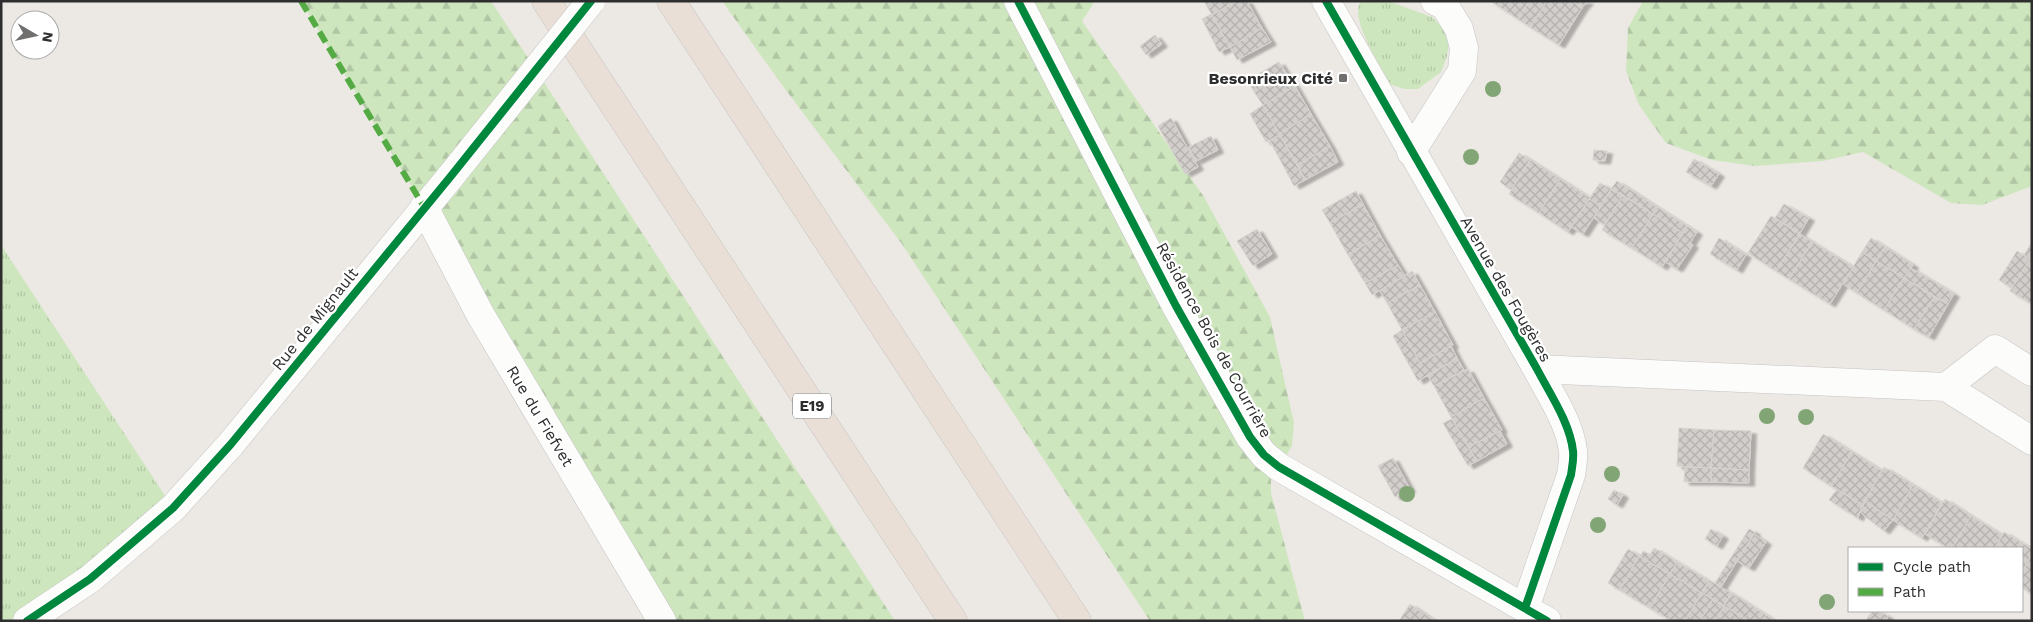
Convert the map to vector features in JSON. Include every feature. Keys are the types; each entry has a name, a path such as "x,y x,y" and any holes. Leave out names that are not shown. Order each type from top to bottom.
{"highway":[{"name":"E19","path":"546,1 953,621"},
{"path":"671,1 1077,621"}],"street":[{"name":"Rue de Mignault","path":"27,621 90,579 173,508 231,444 451,176 591,1"},
{"name":"Résidence Bois de Courrière","path":"1018,1 1176,306 1250,437 1264,455 1279,467 1536,614"},
{"name":"Avenue des Fougères","path":"1326,1 1537,369 1561,415 1573,452 1571,474 1536,614"},
{"path":"1411,152 1462,71 1464,48 1458,29 1445,6 1435,1"},
{"name":"Rue du Fiefvet","path":"424,207 480,314 662,621"},
{"path":"1946,387 1995,349 2032,372"},
{"name":"Avenue des Fougères","path":"1537,369 1946,387 2032,441"}],"green space":[{"path":"301,1 491,1 895,621 662,621 424,207"},
{"path":"722,1 1095,1 1082,21 1204,197 1270,317 1294,423 1292,446 1279,467 1271,475 1271,493 1305,621 1150,621 902,244 785,89"},
{"path":"1361,1 1388,1 1432,17 1442,27 1449,41 1447,56 1441,72 1418,89 1405,89 1391,85 1362,31 1358,9"},
{"path":"1643,1 2032,1 2032,186 1982,205 1951,203 1863,152 1823,161 1755,166 1712,160 1666,143 1639,105 1626,71 1628,28"},
{"path":"1,245 173,508 27,621 1,621"}],"building":[{"path":"1204,1 1237,1 1212,15"},
{"path":"1237,1 1247,1 1262,28 1230,47 1212,15"},
{"path":"1490,1 1529,1 1518,19"},
{"path":"1529,1 1547,1 1530,27 1518,19"},
{"path":"1547,1 1572,1 1582,8 1559,45 1530,27"},
{"path":"1572,1 1588,1 1582,8"},
{"path":"1211,14 1230,47 1219,52 1202,19"},
{"path":"1262,28 1271,42 1237,60 1230,47"},
{"path":"1155,35 1162,44 1146,55 1140,46"},
{"path":"1279,62 1287,74 1254,92 1248,80"},
{"path":"1287,74 1295,86 1263,105 1254,92"},
{"path":"1295,86 1311,114 1279,134 1263,105"},
{"path":"1263,105 1280,135 1266,142 1250,114"},
{"path":"1311,114 1330,146 1298,165 1279,134"},
{"path":"1171,118 1198,167 1185,174 1158,126"},
{"path":"1280,135 1305,180 1294,186 1270,141"},
{"path":"1211,136 1218,150 1196,161 1189,147"},
{"path":"1330,146 1338,162 1305,180 1298,165"},
{"path":"1594,150 1607,151 1605,161 1593,160"},
{"path":"1519,153 1530,160 1511,190 1500,182"},
{"path":"1694,159 1719,174 1711,186 1686,172"},
{"path":"1530,160 1560,179 1539,213 1509,194"},
{"path":"1560,179 1590,198 1568,232 1539,213"},
{"path":"1617,181 1657,207 1653,214 1611,189"},
{"path":"1600,183 1611,189 1601,206 1589,199"},
{"path":"1611,189 1623,195 1605,225 1594,218"},
{"path":"1356,191 1363,204 1330,223 1322,210"},
{"path":"1623,195 1653,214 1632,248 1602,230"},
{"path":"1589,199 1601,206 1583,234 1571,227"},
{"path":"1363,204 1380,235 1348,255 1330,223"},
{"path":"1784,204 1809,218 1800,233 1775,218"},
{"path":"1657,207 1687,226 1683,233 1653,214"},
{"path":"1653,214 1683,233 1662,267 1632,248"},
{"path":"1771,216 1800,234 1776,271 1748,253"},
{"path":"1687,226 1697,232 1690,243 1693,245 1677,269 1665,262"},
{"path":"1257,229 1272,254 1253,266 1237,241"},
{"path":"1800,234 1812,242 1789,279 1776,271"},
{"path":"1380,235 1398,265 1365,283 1348,255"},
{"path":"1719,238 1746,255 1737,270 1710,254"},
{"path":"1871,238 1885,247 1876,261 1862,252"},
{"path":"1812,242 1853,267 1830,304 1789,279"},
{"path":"2032,242 2032,260 2024,255"},
{"path":"1885,247 1913,265 1904,278 1876,261"},
{"path":"2017,251 2030,259 2012,288 1999,280"},
{"path":"1862,252 1876,261 1857,293 1843,284"},
{"path":"2030,259 2032,260 2032,304 2010,291"},
{"path":"1876,261 1904,278 1884,310 1857,293"},
{"path":"1398,265 1405,276 1372,295 1365,283"},
{"path":"1911,268 1954,294 1948,304 1904,278"},
{"path":"1412,271 1420,285 1387,303 1380,291"},
{"path":"1904,278 1934,297 1914,329 1884,310"},
{"path":"1420,285 1435,312 1402,330 1387,303"},
{"path":"1934,297 1948,304 1929,337 1914,329"},
{"path":"1435,312 1453,345 1420,363 1402,330"},
{"path":"1402,330 1420,363 1451,346 1457,358 1418,381 1393,336"},
{"path":"1457,358 1464,370 1434,386 1428,376"},
{"path":"1468,369 1484,398 1451,417 1434,386"},
{"path":"1484,398 1502,430 1468,447 1451,417"},
{"path":"1452,419 1477,461 1468,466 1443,423"},
{"path":"1679,428 1714,430 1711,468 1677,466"},
{"path":"1714,430 1751,431 1749,470 1711,468"},
{"path":"1500,431 1507,444 1477,461 1468,447"},
{"path":"1823,434 1852,452 1831,486 1803,468"},
{"path":"1852,452 1882,471 1862,505 1831,486"},
{"path":"1393,458 1410,489 1395,497 1378,466"},
{"path":"1685,467 1711,468 1711,482 1684,482"},
{"path":"1884,467 1913,485 1893,520 1865,501"},
{"path":"1711,468 1749,470 1749,483 1711,482"},
{"path":"1913,485 1942,503 1922,538 1893,520"},
{"path":"1837,489 1862,505 1858,518 1829,500"},
{"path":"1614,490 1623,495 1617,505 1608,499"},
{"path":"1945,499 1971,516 1953,547 1946,547 1925,534"},
{"path":"1865,501 1893,520 1884,531 1861,513"},
{"path":"1971,516 2002,535 1996,547 1953,547"},
{"path":"1711,529 1723,536 1717,546 1705,539"},
{"path":"1749,529 1755,532 1721,587 1715,583"},
{"path":"2004,532 2032,549 2032,555 2023,569 2023,547 1996,547"},
{"path":"1754,534 1766,542 1749,568 1737,561"},
{"path":"1654,548 1677,562 1670,574 1639,556 1644,551 1650,555"},
{"path":"1628,549 1639,556 1620,590 1608,583"},
{"path":"2032,555 2032,594 2023,589 2023,569"},
{"path":"1639,556 1670,574 1650,608 1620,590"},
{"path":"1677,562 1709,581 1702,593 1670,574"},
{"path":"1670,574 1702,593 1685,621 1672,621 1650,608"},
{"path":"1709,580 1731,593 1724,606 1702,593"},
{"path":"1702,593 1713,599 1700,621 1685,621"},
{"path":"1731,593 1766,615 1760,621 1749,621 1724,606"},
{"path":"1713,599 1724,606 1715,621 1700,621"},
{"path":"1410,604 1435,621 1399,621"},
{"path":"1724,606 1749,621 1715,621"},
{"path":"1871,612 1880,612 1888,616 1886,621 1869,621 1867,619"},
{"path":"1766,615 1775,621 1760,621"}],"marked path":[{"path":"301,1 424,207"}],"cycle path":[{"path":"27,621 90,579 173,508 231,444 451,176 591,1"},
{"path":"1018,1 1176,306 1250,437 1264,455 1279,467 1547,621"},
{"path":"1326,1 1537,369 1568,430 1573,454 1571,475 1525,608"}],"place":[{"name":"Besonrieux Cité","path":"1343,78"}]}
